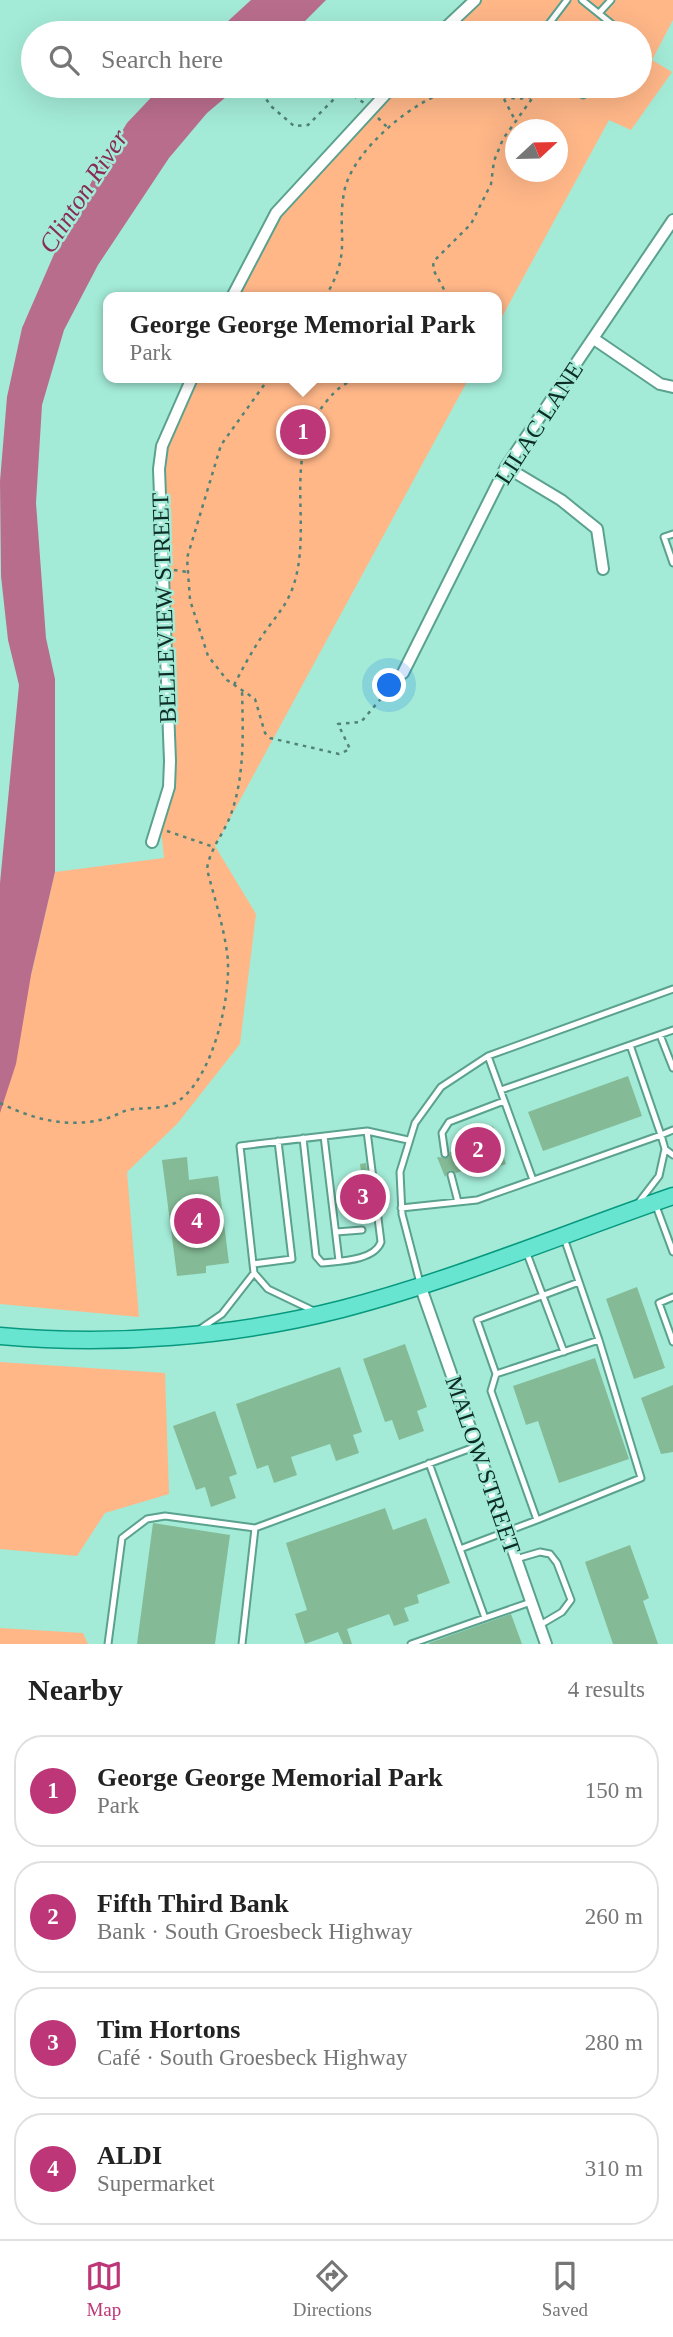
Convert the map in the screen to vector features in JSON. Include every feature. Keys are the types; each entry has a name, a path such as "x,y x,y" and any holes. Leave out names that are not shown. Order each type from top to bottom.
{"main road":[{"path":"0,1336 108,1340 192,1334 320,1314 420,1285 673,1196"}],"street":[{"path":"453,21 475,0"},
{"path":"235,292 276,212 382,98"},
{"name":"LILAC LANE","path":"403,674 506,467 673,220"},
{"path":"594,339 660,384 673,387"},
{"name":"BELLEVIEW STREET","path":"152,842 169,787 170,761 159,469 162,446 190,383"},
{"path":"506,467 561,500 597,529 603,569"},
{"name":"MALOW STREET","path":"420,1285 546,1644"}],"lane":[{"path":"551,21 566,0"},
{"path":"582,0 610,21"},
{"path":"600,12 611,0"},
{"path":"673,534 664,537 673,563"},
{"path":"420,1285 401,1208 400,1172 415,1123 441,1087 488,1056 673,989"},
{"path":"501,1090 673,1030"},
{"path":"660,1035 673,1068"},
{"path":"630,1045 665,1149 659,1176 634,1210"},
{"path":"488,1056 533,1180"},
{"path":"445,1154 442,1133 449,1122 504,1101"},
{"path":"401,1208 477,1200 673,1130"},
{"path":"320,1314 293,1304 268,1289 254,1273 240,1146 367,1131 408,1140"},
{"path":"303,1138 316,1256 322,1263 372,1253 381,1242 367,1131"},
{"path":"324,1136 339,1261"},
{"path":"253,1264 292,1259 278,1141"},
{"path":"665,1149 673,1155"},
{"path":"452,1175 458,1202"},
{"path":"655,1203 673,1252"},
{"path":"336,1233 362,1230"},
{"path":"460,1549 640,1478 564,1235"},
{"path":"525,1248 564,1352"},
{"path":"192,1334 222,1314 254,1273"},
{"path":"537,1520 491,1391 496,1374 477,1320 579,1282"},
{"path":"673,1297 659,1303 673,1342"},
{"path":"496,1374 599,1340"},
{"path":"108,1644 122,1538 147,1519 165,1516 255,1528 477,1446"},
{"path":"429,1463 485,1618"},
{"path":"242,1644 255,1528"},
{"path":"516,1559 540,1552 550,1554 557,1563 570,1600 562,1612 539,1625"},
{"path":"411,1644 531,1602"}],"path":[{"path":"265,98 294,125 308,125 337,98"},
{"path":"358,98 370,111"},
{"path":"328,292 342,260 345,191 350,175 388,128 413,107 434,98"},
{"path":"501,98 518,98"},
{"path":"516,119 530,98"},
{"path":"504,99 514,119"},
{"path":"446,292 433,262 471,224 481,207 491,184 494,160 505,139"},
{"path":"265,383 221,445 187,558 190,600 208,656 217,670 255,699 265,733 277,740 345,753 350,744 338,730 338,724 360,722 403,674"},
{"path":"234,685 250,655 288,602 295,580 302,523 299,471 308,429 336,390 346,383"},
{"path":"0,1103 22,1114 69,1125 107,1118 127,1110 174,1104 187,1094 207,1066 229,980 222,931 208,869 214,847 230,814 242,769 242,690"},
{"path":"157,827 214,847"}],"shaded area":[{"path":"251,0 326,0 305,21 228,21"},
{"path":"475,0 673,0 673,20 652,60 652,21 453,21"},
{"path":"652,60 672,72 631,130 609,120 502,317 502,292 234,292 264,233 382,98 652,98"},
{"path":"151,98 225,98 207,113 169,158 98,265 64,330 42,405 36,503 46,638 55,679 55,872 31,975 16,1064 0,1113 0,883 19,685 8,640 1,576 0,481 7,397 22,328 55,252 93,179 127,123"},
{"path":"190,383 466,383 215,846 256,914 240,1044 177,1124 127,1172 139,1317 0,1304 0,980 31,975 55,872 164,858 160,820 169,787 159,469"},
{"path":"0,1362 165,1373 169,1494 105,1513 77,1556 0,1549"},
{"path":"0,1628 83,1633 88,1644 0,1644"}],"building":[{"path":"628,1076 642,1116 543,1151 528,1112"},
{"path":"493,1126 506,1164 476,1175 473,1167 456,1173 450,1170 445,1177 437,1157 448,1158 450,1152 466,1146 463,1138"},
{"path":"187,1157 189,1180 218,1176 229,1263 206,1266 206,1273 177,1276 162,1160"},
{"path":"366,1163 372,1215 355,1216 351,1180 362,1179 360,1164"},
{"path":"637,1287 665,1368 634,1379 606,1299"},
{"path":"405,1344 427,1407 417,1411 424,1431 399,1440 392,1420 385,1422 363,1359"},
{"path":"595,1358 629,1459 559,1483 538,1421 526,1425 513,1386"},
{"path":"340,1367 362,1432 353,1435 359,1453 336,1461 330,1444 291,1457 297,1475 274,1483 268,1465 257,1469 236,1404"},
{"path":"673,1385 673,1452 661,1454 641,1398"},
{"path":"215,1411 237,1474 229,1477 236,1498 211,1507 205,1487 196,1490 173,1426"},
{"path":"385,1508 393,1530 426,1518 450,1583 417,1595 419,1603 404,1608 409,1621 394,1626 389,1614 347,1629 352,1644 343,1644 338,1632 305,1644 295,1614 307,1610 286,1543"},
{"path":"153,1523 230,1535 215,1644 137,1644"},
{"path":"630,1545 649,1598 643,1601 658,1644 613,1644 585,1562"},
{"path":"511,1614 522,1644 429,1644 429,1643"}],"place":[{"name":"George George Memorial Park","path":"303,432"},
{"name":"Fifth Third Bank","path":"478,1150"},
{"name":"Tim Hortons","path":"363,1197"},
{"name":"ALDI","path":"197,1221"}],"water label":[{"name":"Clinton River","path":"83,191"}]}
